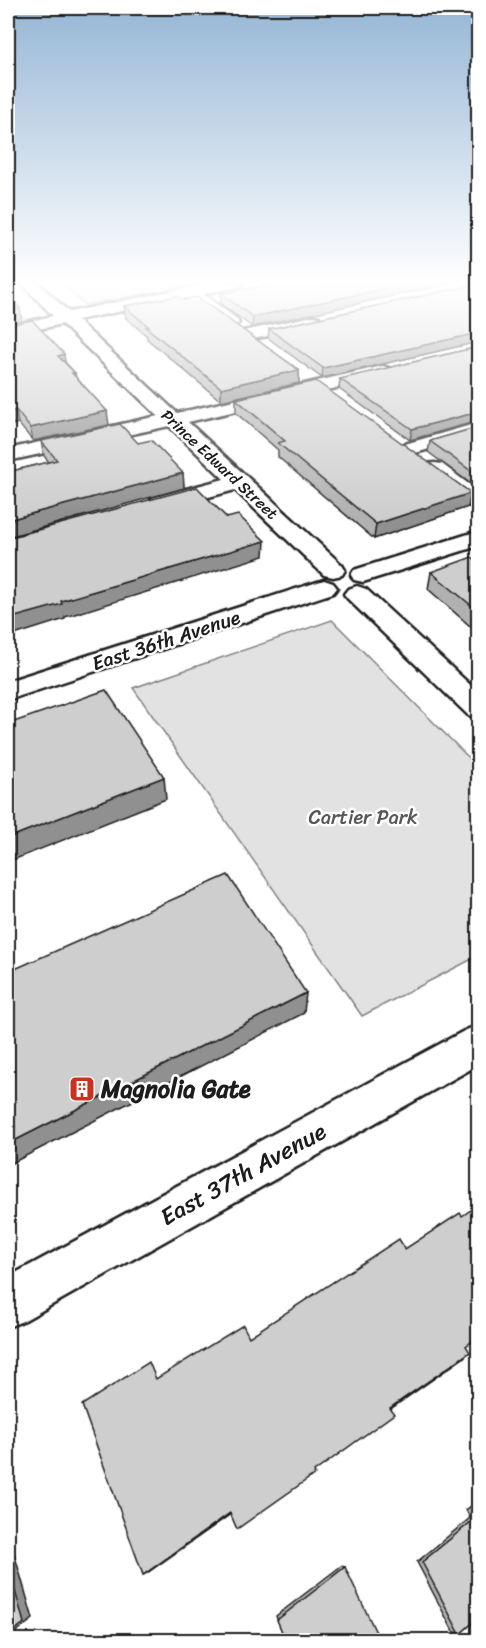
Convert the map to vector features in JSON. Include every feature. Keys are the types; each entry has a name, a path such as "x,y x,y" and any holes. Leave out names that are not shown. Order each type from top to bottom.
{"street":[{"name":"Prince Edward Street","path":"108,360 239,482 329,579"},
{"path":"8,455 172,420 313,381 399,368"},
{"path":"313,381 343,404"},
{"path":"405,450 478,429"},
{"path":"388,436 478,501"},
{"path":"143,508 239,482"},
{"path":"329,579 335,594 478,538"},
{"name":"East 36th Avenue","path":"8,691 329,579"},
{"path":"360,584 478,708"},
{"name":"East 37th Avenue","path":"8,1303 478,1044"}],"green space":[{"name":"Cartier Park","path":"332,620 478,767 478,956 362,1016 133,688"}],"building":[{"path":"8,360 62,360 107,411 30,428 16,410 8,412"},
{"path":"186,360 285,360 299,370 221,388"},
{"path":"312,360 359,360 323,368"},
{"path":"422,360 478,360 478,412 412,429 340,379"},
{"path":"316,381 471,493 376,524 278,443 285,441 236,399"},
{"path":"120,424 138,443 151,440 183,473 8,520 8,475 14,473 12,471 57,460 41,441"},
{"path":"478,427 478,476 430,441"},
{"path":"197,487 227,518 238,515 265,541 61,601 62,604 8,619 8,538"},
{"path":"472,557 478,562 478,611 431,572"},
{"path":"106,690 164,777 8,838 8,724"},
{"name":"Magnolia Gate","path":"228,875 306,993 8,1144 8,972"},
{"path":"478,1205 478,1337 466,1346 470,1352 390,1408 394,1414 237,1529 230,1513 143,1575 82,1405 149,1362 156,1379 243,1325 249,1337 399,1239 405,1249 460,1213 462,1216"},
{"path":"478,1505 478,1618 460,1634 422,1562 477,1517 473,1509"},
{"path":"8,1566 24,1623 8,1635"},
{"path":"345,1567 380,1641 286,1641 277,1620"}],"place":[{"name":"Magnolia Gate","path":"82,1089"}]}
